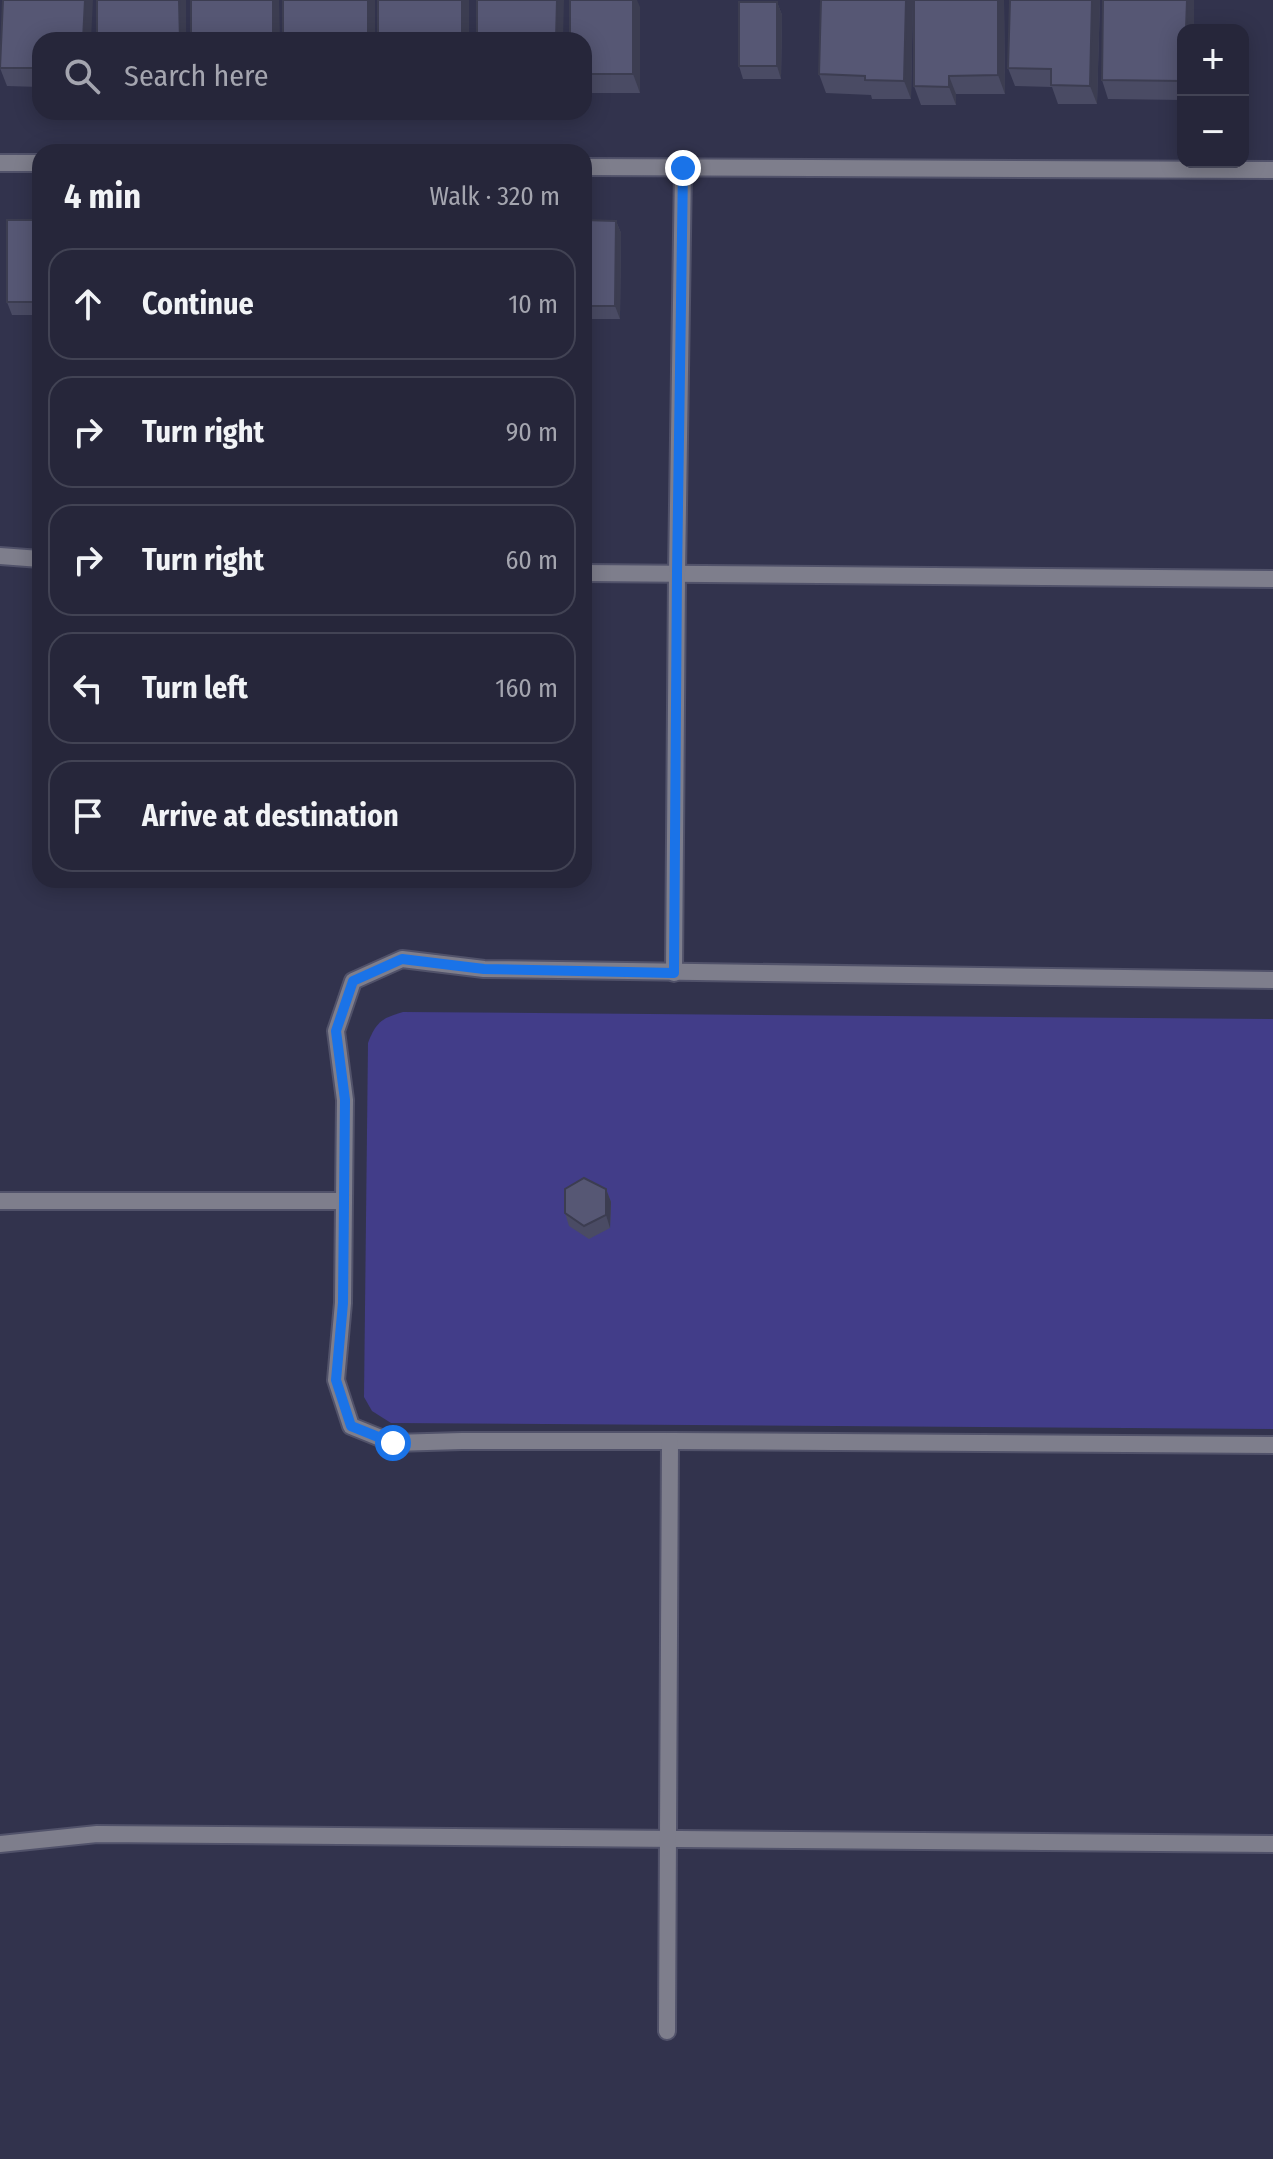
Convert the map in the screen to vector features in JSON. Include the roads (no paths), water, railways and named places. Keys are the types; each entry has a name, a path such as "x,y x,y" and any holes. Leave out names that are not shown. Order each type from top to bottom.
{"street":[{"path":"0,163 32,163"},
{"path":"592,167 1273,170"},
{"path":"674,973 683,168"},
{"path":"0,556 32,558"},
{"path":"592,573 1273,579"},
{"path":"1273,980 484,969 402,959 353,981 336,1031 345,1100 343,1303 336,1380 351,1426 393,1443 670,1441 1273,1445"},
{"path":"0,1201 344,1201"},
{"path":"667,2031 670,1441"},
{"path":"0,1844 97,1834 1273,1844"}]}
